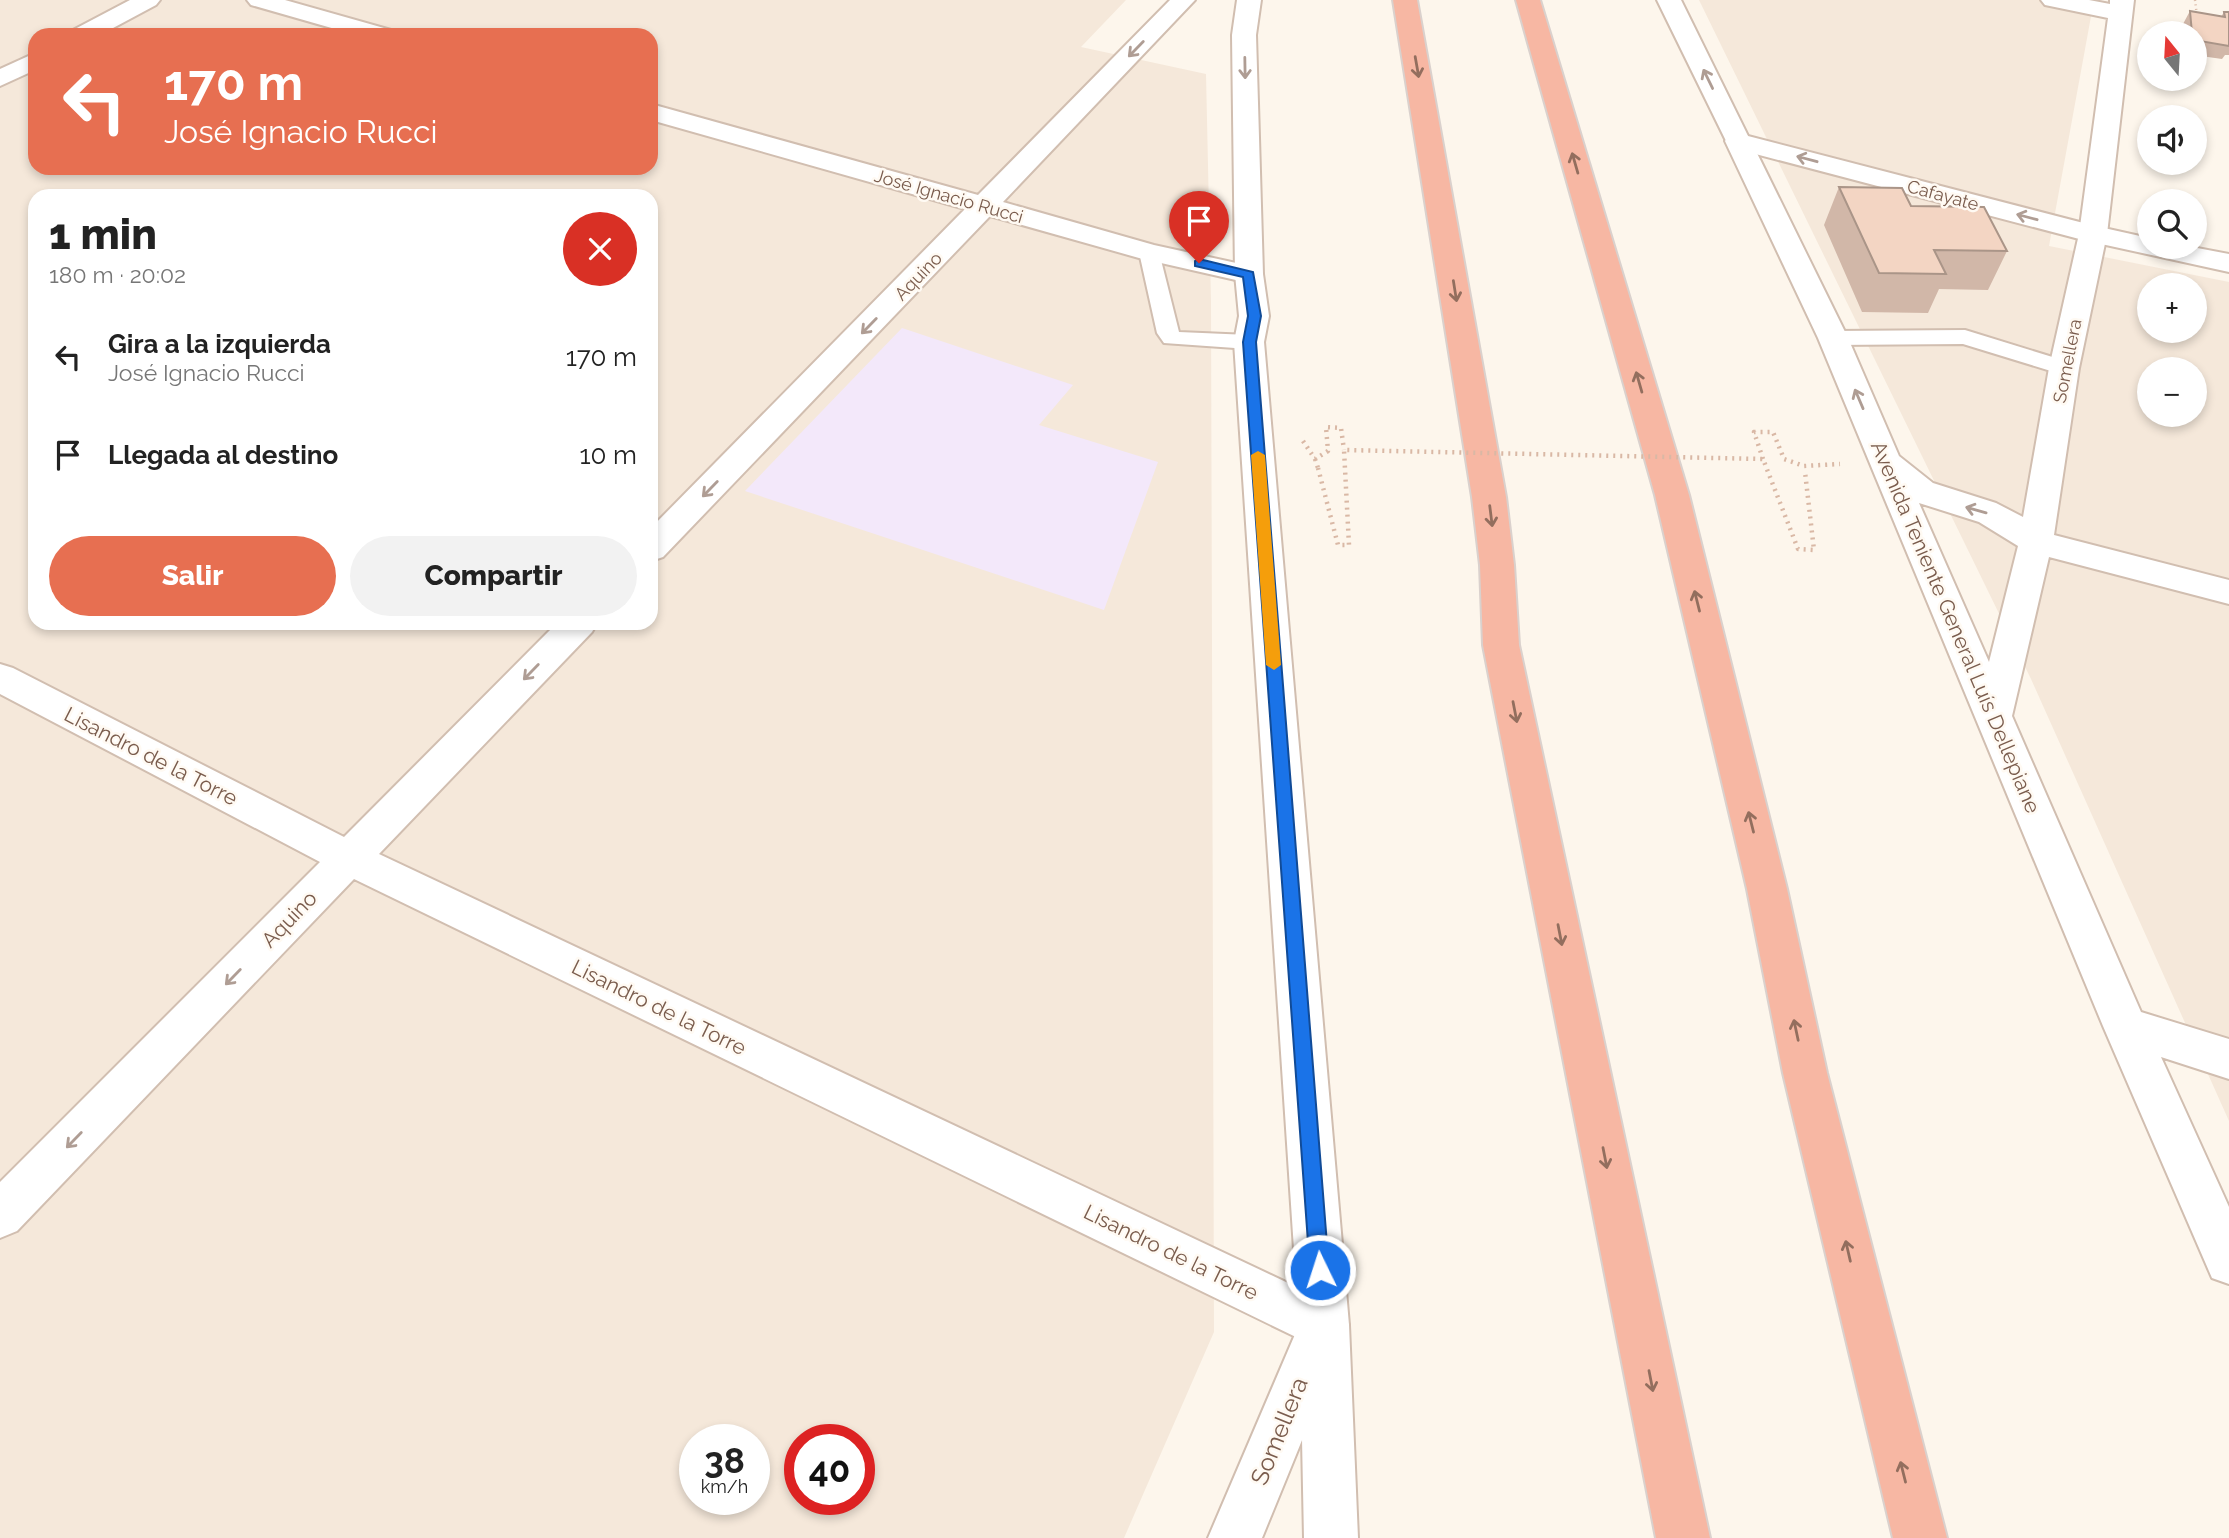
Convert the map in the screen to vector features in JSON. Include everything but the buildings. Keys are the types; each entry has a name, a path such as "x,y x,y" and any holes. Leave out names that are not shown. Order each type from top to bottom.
{"highway":[{"path":"1405,0 1489,497 1497,565 1501,645 1683,1538"},
{"path":"1528,0 1672,495 1768,889 1805,1073 1920,1538"}],"street":[{"path":"95,28 148,0"},
{"path":"259,0 357,28"},
{"name":"Aquino","path":"658,542 1183,0"},
{"path":"1249,0 1244,35 1249,274 1254,316 1250,342 1324,1325 1331,1538"},
{"name":"Avenida Teniente General Luís Dellepiane","path":"1669,0 1833,338 2125,1026 2229,1261"},
{"path":"2053,0 2121,7"},
{"name":"Somellera","path":"1993,718 2036,541 2064,368 2093,234 2121,7"},
{"path":"0,79 28,64"},
{"name":"José Ignacio Rucci","path":"658,114 1149,252 1249,274"},
{"name":"Cafayate","path":"1738,141 2137,243"},
{"name":"Cafayate","path":"2207,258 2229,263"},
{"path":"1886,461 1902,479 1926,494 1985,512 2011,524 2036,541 2229,592"},
{"name":"Aquino","path":"0,1215 572,630"},
{"name":"Lisandro de la Torre","path":"0,678 349,858 1324,1325"},
{"path":"2125,1026 2229,1059"},
{"name":"Somellera","path":"1235,1538 1324,1325"}],"lane":[{"path":"1149,252 1168,333 1172,338 1250,342"},
{"path":"1833,338 1965,337 2064,368"}],"path":[{"path":"2195,0 2198,21"},
{"path":"1315,459 1338,545 1349,545 1341,428 1325,427 1328,451"},
{"path":"1804,466 1814,550 1798,549 1754,432 1773,432 1784,459 1804,466 1886,461"},
{"path":"1344,450 1763,460"}],"shaded area":[{"path":"0,0 1126,0 1081,47 1206,74 1211,302 1214,1332 1124,1538 0,1538"},
{"path":"1699,0 2094,0 2049,246 2184,273 2137,273 2137,343 2207,343 2207,278 2229,282 2229,1121 2031,679"},
{"path":"902,328 1073,385 1039,425 1158,462 1104,610 745,491"}],"slow traffic":[{"path":"1258,455 1274,665"}],"route":[{"path":"1199,263 1249,274 1254,316 1250,342 1320,1270"}]}
